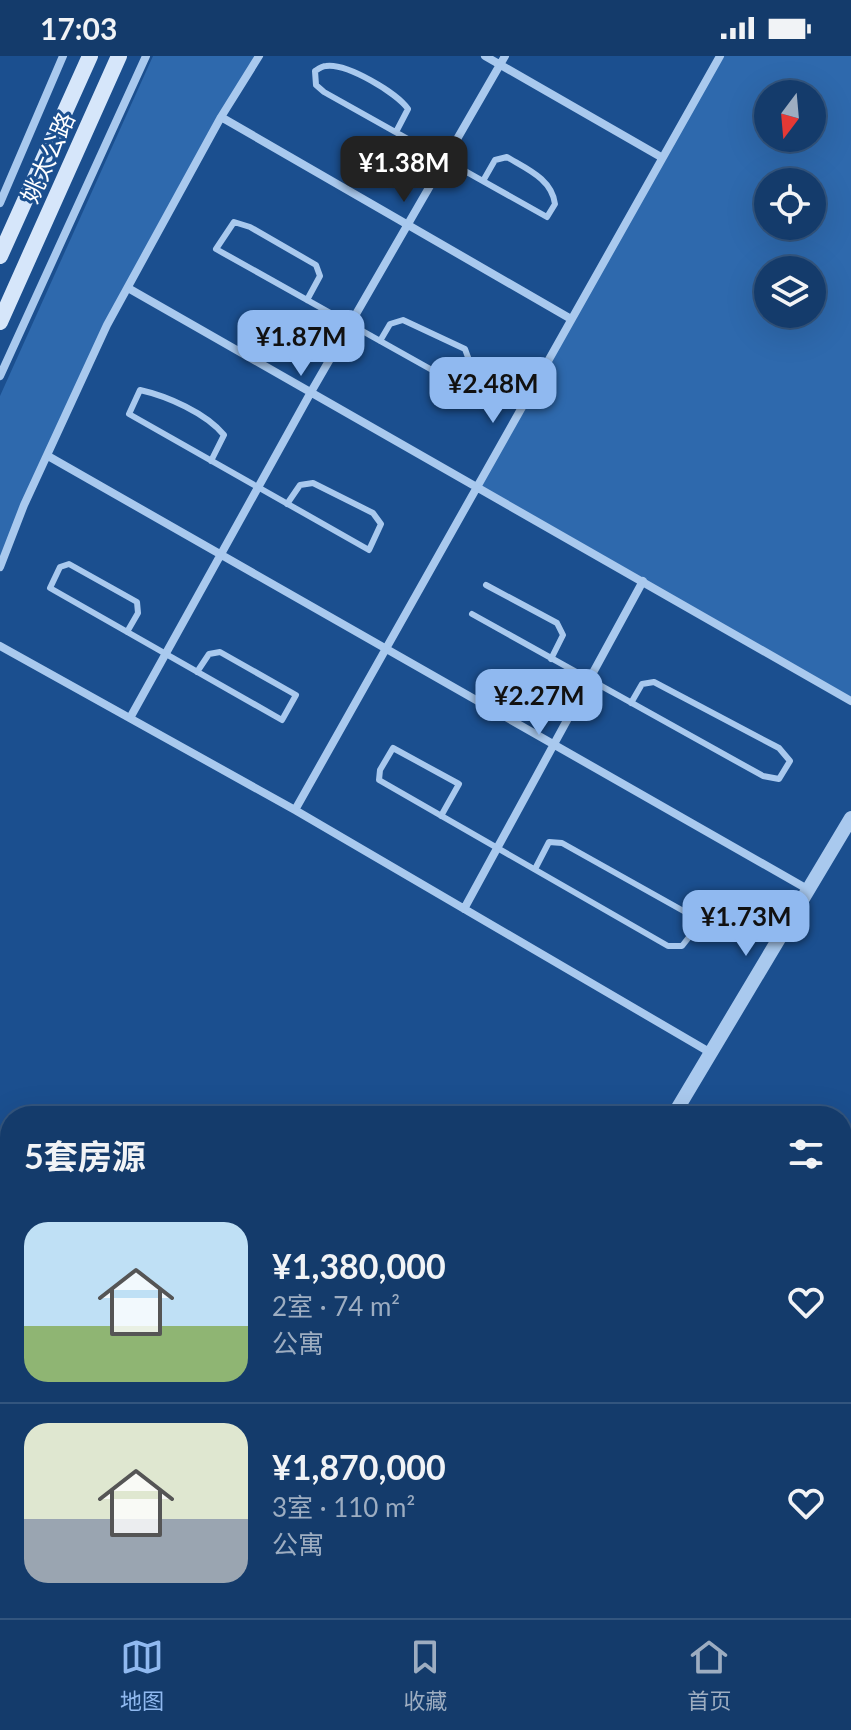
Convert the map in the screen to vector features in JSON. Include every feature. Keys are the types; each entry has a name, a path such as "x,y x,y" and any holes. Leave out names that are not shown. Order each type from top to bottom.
{"main road":[{"name":"姚太公路","path":"0,256 90,56"},
{"name":"姚太公路","path":"0,322 119,56"}],"street":[{"path":"0,203 63,56"},
{"path":"0,376 146,56"},
{"path":"0,567 88,363 221,117 259,56"},
{"path":"485,56 502,60 661,157"},
{"path":"295,810 720,56"},
{"path":"130,718 311,392 502,60"},
{"path":"221,117 571,319"},
{"path":"128,288 851,701"},
{"path":"48,456 555,742 809,890"},
{"path":"464,909 643,581"},
{"path":"0,646 295,810 711,1053"},
{"path":"679,1106 851,818"}],"lane":[{"path":"396,132 408,109 399,97 347,69 326,66 315,71 316,85 324,92 547,217 555,204 553,190 538,175 507,157 495,160 483,181"},
{"path":"307,300 320,276 316,265 250,227 234,222 216,249 307,300 351,324 380,341 457,384 469,360 465,349 403,320 390,324 380,341"},
{"path":"211,461 224,435 216,425 156,394 140,390 129,414 258,488 369,550 381,524 373,513 313,483 300,485 287,504"},
{"path":"127,632 138,613 137,602 69,564 60,567 50,588 127,632 166,654 197,672 282,720 296,695 220,652 209,654 197,672"},
{"path":"486,585 557,623 563,635 551,659"},
{"path":"472,614 551,659 763,776 779,779 790,761 779,748 654,682 642,684 631,703"},
{"path":"441,816 459,784 393,748 380,770 379,780 441,816 497,848 535,869 668,946 682,946 693,932 696,918 562,843 549,842 535,869"}],"shaded area":[{"path":"153,56 259,56 107,325 0,567 0,396"},
{"path":"720,56 851,56 851,701 478,487"}]}
